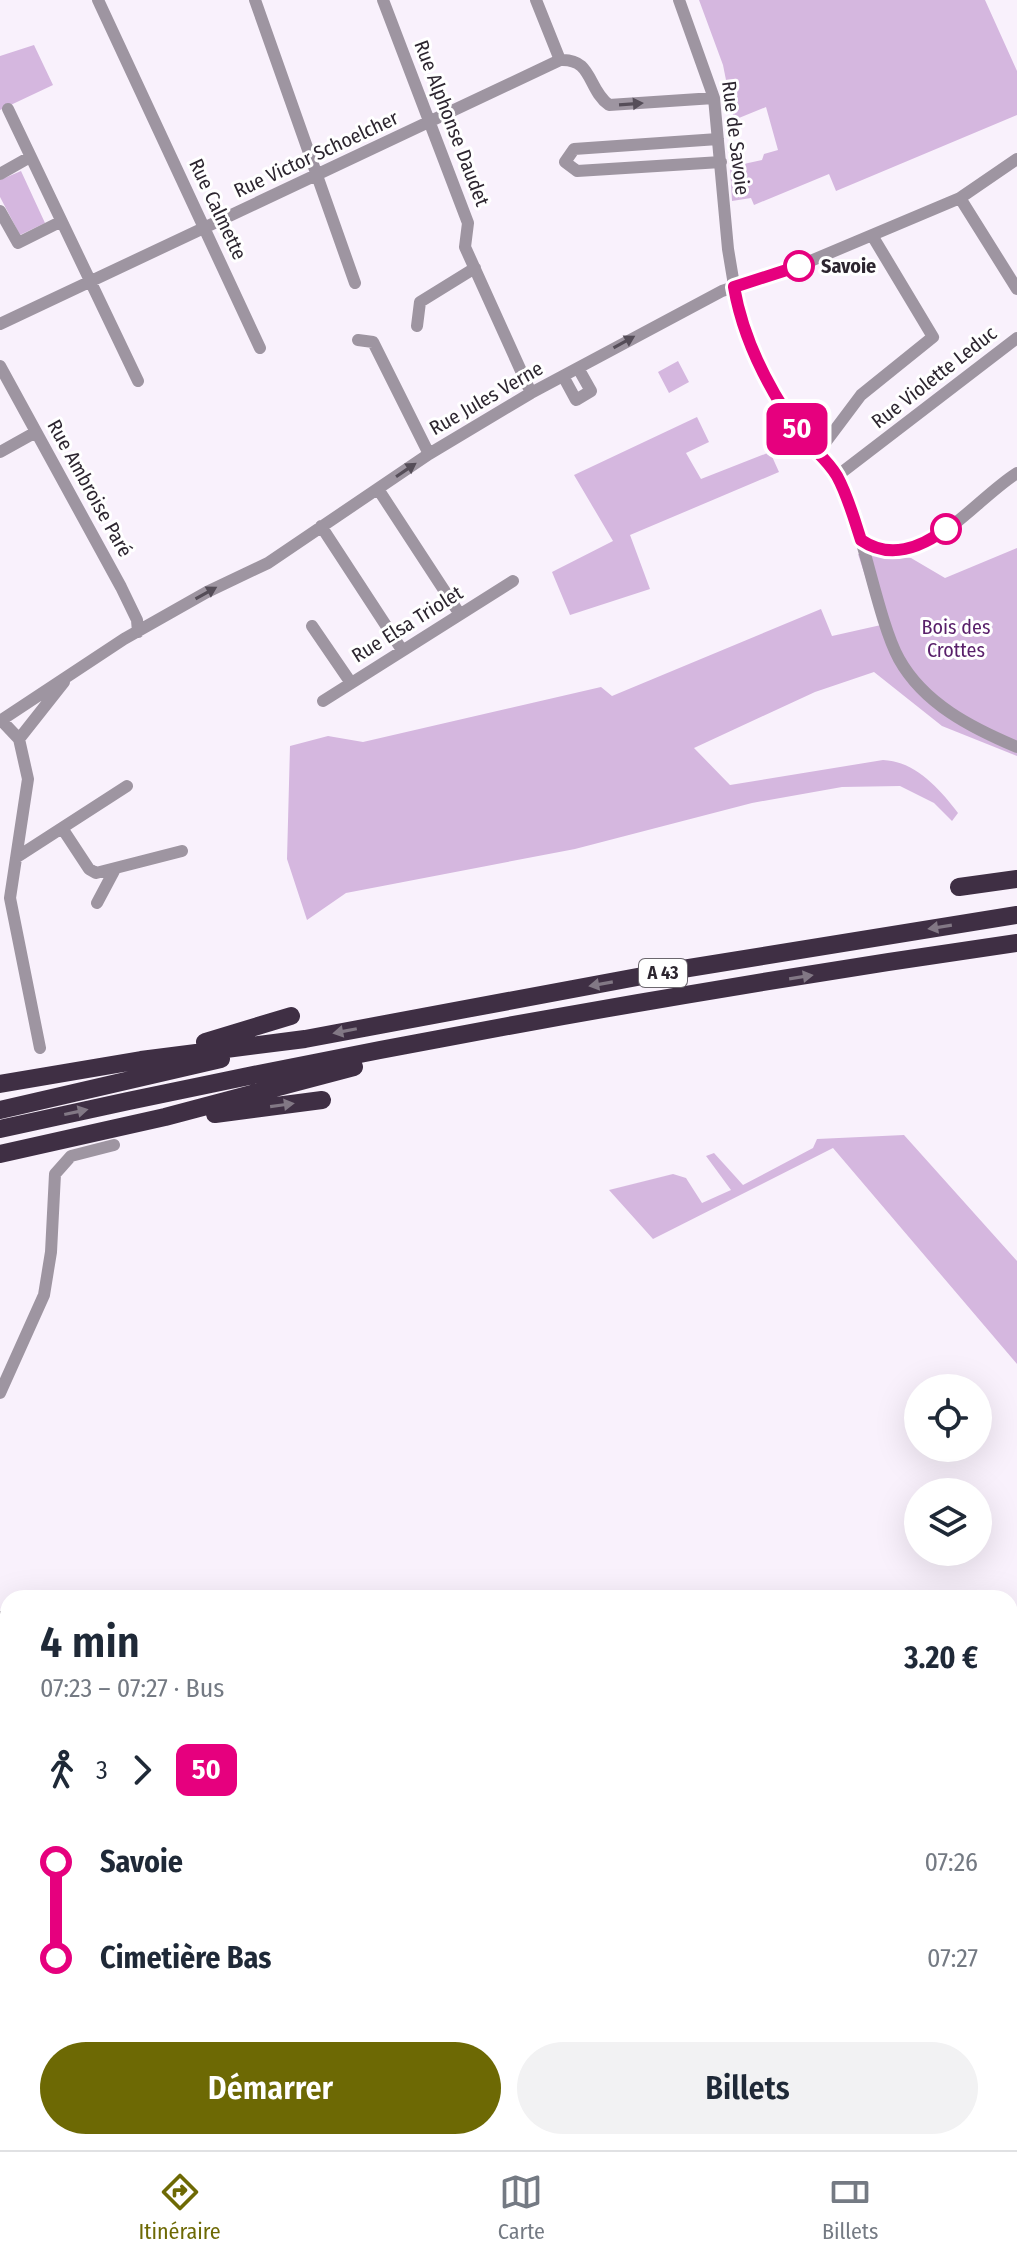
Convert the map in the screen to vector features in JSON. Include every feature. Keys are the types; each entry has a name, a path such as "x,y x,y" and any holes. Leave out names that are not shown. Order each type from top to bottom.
{"highway":[{"path":"959,887 1017,879"},
{"name":"A 43","path":"0,1110 305,1039 664,972 1017,915"},
{"name":"A 43","path":"0,1129 266,1072 488,1031 1017,943"},
{"path":"141,1060 291,1016"},
{"path":"0,1154 121,1127 488,1031"},
{"path":"0,1084 141,1060 305,1039"},
{"path":"121,1127 322,1100"}],"street":[{"name":"Rue Calmette","path":"98,0 260,348"},
{"path":"255,0 355,283"},
{"name":"Rue Alphonse Daudet","path":"383,0 468,223 465,247 531,393"},
{"path":"536,0 560,60 581,63 596,91 609,105 714,98"},
{"name":"Rue de Savoie","path":"679,0 714,98 734,287 749,342 763,375 799,432 819,451 837,476 898,657 915,682 943,709 1017,747"},
{"name":"Rue Victor Schoelcher","path":"0,324 560,60"},
{"path":"8,109 88,282 138,381"},
{"path":"718,139 574,149 565,162 577,171 721,162"},
{"path":"0,174 30,157"},
{"name":"Rue Jules Verne","path":"0,721 138,632 207,592 268,563 429,454 531,393 734,287 873,237 960,198 1017,159"},
{"path":"960,198 1017,289"},
{"path":"0,211 18,243 60,222"},
{"path":"819,451 861,395 933,337 873,237"},
{"path":"417,326 420,302 475,268"},
{"name":"Rue Violette Leduc","path":"837,476 1017,338"},
{"path":"358,340 373,342 429,454"},
{"name":"Rue Ambroise Paré","path":"0,366 121,587 137,620 138,632"},
{"path":"563,376 576,400 584,396 591,391 578,368"},
{"path":"0,452 36,432"},
{"path":"861,540 882,550 901,551 927,543 1017,473"},
{"path":"378,489 459,613"},
{"path":"321,526 402,650"},
{"name":"Rue Elsa Triolet","path":"323,701 513,581"},
{"path":"312,626 351,683"},
{"path":"19,739 61,690 65,679"},
{"path":"0,721 19,739 28,779 11,913 35,1011 40,1048"},
{"path":"17,857 127,786"},
{"path":"62,828 89,869 96,873 114,871 182,851"},
{"path":"97,903 115,876 114,871"},
{"path":"0,1393 44,1295 51,1252 53,1184 58,1168 78,1153 114,1145"}],"green space":[{"path":"699,0 985,0 1017,71 1017,115 836,191 829,174 754,205 751,198 732,201 730,167 762,160 764,154 778,150 766,107 734,120 723,65"},
{"path":"34,45 53,85 0,110 0,56"},
{"path":"21,171 45,223 20,235 0,197 0,180"},
{"path":"678,361 689,382 669,393 658,372"},
{"path":"697,417 709,442 686,453 701,479 770,452 779,472 630,535 650,589 570,615 552,572 613,541 574,475"},
{"name":"Bois des Crottes","path":"1017,548 1017,756 942,726 874,672 815,692 694,748 730,785 883,760 906,765 935,786 958,813 952,821 934,803 900,786 842,787 752,803 575,849 346,893 307,920 287,859 290,746 328,736 363,742 601,687 612,696 821,609 832,636 881,625 858,554 911,558 945,578"},
{"path":"904,1135 1017,1261 1017,1364 833,1148 653,1239 609,1190 673,1174 686,1178 702,1203 731,1190 706,1156 714,1153 743,1185 813,1148 817,1139"}],"bus line":[{"name":"50","path":"799,266 734,287 749,342 763,375 799,432 819,451 837,476 861,540 882,550 901,551 927,543 946,529"}],"place":[{"name":"Savoie","path":"799,266"}]}
